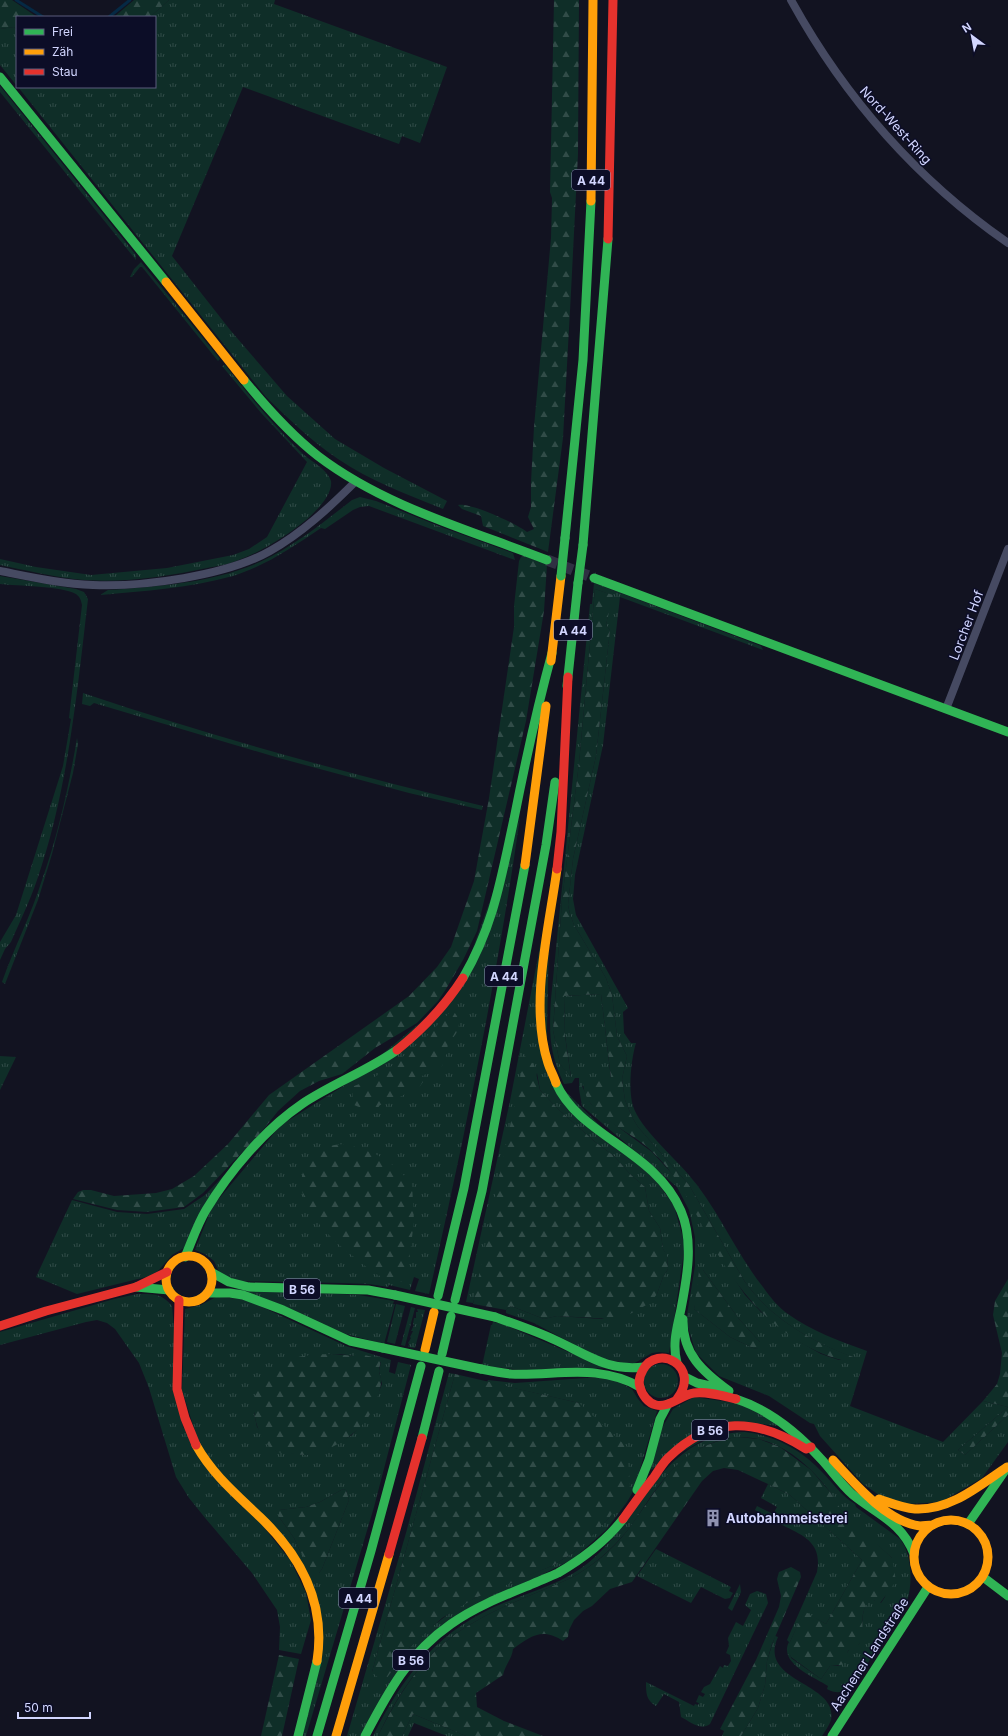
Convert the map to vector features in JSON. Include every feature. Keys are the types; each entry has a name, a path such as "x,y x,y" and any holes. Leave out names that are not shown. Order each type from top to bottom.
{"main road":[{"name":"A 44","path":"438,1296 464,1188 527,850 552,653 583,360 591,219 593,0"},
{"name":"A 44","path":"455,1300 482,1191 545,852 568,677 583,545 609,221 613,0"},
{"path":"0,77 257,396 285,427 320,457 356,481 396,501 547,560"},
{"path":"594,578 1008,732"},
{"name":"A 44","path":"185,1257 206,1210 246,1157 269,1132 292,1111 313,1097 380,1061 403,1045 425,1026 466,971 480,946 491,918 499,889 539,699 552,653"},
{"path":"568,677 560,845 540,996 544,1050 552,1076 565,1098 583,1117 663,1181 677,1202 689,1243 688,1268 674,1339 674,1352 677,1363 683,1370 685,1377 685,1388 677,1399"},
{"path":"185,1257 173,1263 168,1272 166,1282 169,1290 179,1300 176,1354 177,1390 188,1425 196,1445 210,1468 222,1482 282,1540 299,1563 312,1590 318,1620 319,1652 298,1736"},
{"name":"B 56","path":"185,1257 201,1259 211,1272 222,1280 233,1284 249,1287 368,1290 495,1317 525,1327 602,1363 627,1369 644,1367 651,1361 660,1358 669,1359 677,1363"},
{"path":"0,1326 46,1311 136,1287 168,1272"},
{"path":"208,1293 212,1281 211,1272"},
{"path":"136,1287 169,1290"},
{"name":"B 56","path":"179,1300 193,1302 208,1293 230,1293 243,1295 283,1310 350,1341 481,1369 513,1374 599,1373 623,1377 640,1387 644,1397 660,1405 668,1404 692,1394 704,1393 747,1403 777,1417 794,1431 811,1447 852,1494 902,1532 910,1543 914,1554"},
{"path":"683,1295 685,1305 683,1332 688,1349 696,1362 729,1391"},
{"path":"425,1350 434,1312"},
{"path":"442,1354 451,1316"},
{"name":"A 44","path":"316,1736 350,1625 397,1459 421,1366"},
{"path":"640,1387 640,1375 644,1367"},
{"name":"A 44","path":"336,1736 412,1470 438,1370"},
{"path":"685,1377 697,1383 729,1391 761,1402 793,1420 814,1439 862,1491 882,1507 904,1521 920,1526 950,1519 958,1520 975,1528 982,1536 988,1548 988,1561 983,1577 973,1587 957,1594 942,1593 928,1587"},
{"path":"633,1502 649,1460 660,1419 668,1404"},
{"name":"B 56","path":"365,1736 384,1699 403,1670 431,1640 450,1624 469,1612 552,1575 578,1561 614,1530 633,1502 640,1496 672,1454 690,1440 709,1431 732,1426 758,1426 787,1436 806,1449 811,1447"},
{"path":"862,1491 886,1502 902,1507 933,1508 946,1505 962,1497 1007,1466"},
{"path":"968,1524 1007,1466"},
{"name":"B 56","path":"928,1587 920,1579 915,1568 914,1554 915,1547 920,1536 932,1524"},
{"path":"983,1577 1008,1596"},
{"name":"Aachener Landstraße","path":"832,1736 928,1587"}],"street":[{"name":"Nord-West-Ring","path":"791,0 832,67 873,122 943,193 1008,244"},
{"path":"0,571 62,582 93,585 120,585 159,581 214,572 254,559 285,542 329,508 356,481"},
{"name":"Lorcher Hof","path":"946,709 1008,549"}],"green space":[{"path":"0,0 12,0 36,16 16,16 16,29 14,27 0,29"},
{"path":"134,0 169,0 151,16 115,16"},
{"path":"169,0 275,0 274,4 447,67 420,143 402,136 399,144 243,87 172,256 231,331 287,396 335,439 384,468 447,501 443,509 389,487 350,467 309,437 266,397 19,88 156,88 156,16 151,16"},
{"path":"554,0 579,0 578,154 563,438 548,552 483,526 481,516 462,509 458,505 483,510 504,519 527,532 534,529 528,517 531,507 534,427 551,238 552,198 550,192"},
{"path":"14,27 16,29 16,85 0,65 0,29"},
{"path":"0,86 136,255 136,260 0,92"},
{"path":"141,262 220,359 218,361 142,267 140,267 132,277 130,277 134,269"},
{"path":"225,365 282,433 303,454 323,469 329,477 331,486 327,497 306,520 272,544 233,562 158,577 107,581 74,579 0,565 0,559 36,567 91,575 167,568 233,555 249,549 267,537 307,462 262,414 222,366"},
{"path":"360,497 376,501 513,553 515,560 369,506 360,507 353,510 325,529 321,528 268,561 233,576 184,586 100,595 108,590 166,585 206,579 244,568 262,561 286,548 331,517 352,500"},
{"path":"525,556 547,565 544,611 526,721 477,931 463,960 438,1001 417,1023 375,1048 342,1074 319,1081 300,1091 278,1111 259,1135 203,1193 184,1207 147,1212 117,1210 73,1199 78,1192 83,1190 91,1190 114,1196 156,1193 172,1189 194,1176 228,1144 269,1095 409,996 437,967 451,947 474,881 489,798 514,627 514,606 519,561 521,557"},
{"path":"0,576 76,589 84,592 88,599 70,741 64,776 48,846 28,903 11,942 5,949 0,960 0,942 16,915 63,766 71,719 69,718 82,605 78,596 69,591 0,584"},
{"path":"594,583 761,646 763,650 620,597 603,745 575,875 573,899 576,915 628,1008 623,1012 624,1033 631,1043 636,1043 631,1074 631,1099 633,1106 642,1123 699,1187 718,1215 753,1273 778,1305 806,1326 867,1351 850,1406 943,1442 983,1401 1008,1407 958,1450 965,1455 1008,1415 1008,1442 982,1478 941,1502 906,1504 879,1495 863,1484 820,1436 814,1424 810,1423 769,1396 719,1376 696,1353 686,1321 695,1266 695,1237 689,1210 677,1187 582,1106 579,1078 575,1078 572,1083 564,1084 559,1073 551,1043 551,999 590,604 592,604","holes":["595,589 612,595 606,625 610,630 596,756 573,859 568,905 574,925 606,978 612,995 617,1036 627,1056 622,1079 625,1100 638,1127 689,1185 745,1282 756,1296 781,1319 794,1328 824,1345 855,1358 839,1360 821,1354 800,1342 761,1312 745,1295 718,1254 676,1178 652,1152 610,1121 591,1104 582,1086 611,1079 601,994 564,996 565,1035 571,1077 560,1064 553,1030 562,900 579,763","703,1270 739,1319 760,1342 757,1349 730,1337 694,1309"]},
{"path":"595,589 613,595 606,625 610,630 596,756 573,859 568,905 574,925 606,978 612,995 617,1036 627,1056 622,1079 625,1100 638,1127 689,1185 745,1282 756,1296 781,1319 794,1328 824,1345 856,1358 855,1363 833,1358 812,1349 792,1338 774,1324 743,1291 729,1272 687,1197 665,1165 642,1143 611,1122 594,1108 584,1089 583,1078 611,1078 601,994 564,996 565,1036 571,1078 560,1064 553,1030 562,900 579,763"},
{"path":"83,693 232,740 382,781 483,806 482,810 409,793 279,758 94,703 90,706 82,704"},
{"path":"77,738 78,744 73,773 52,854 38,900 5,984 2,982 38,893 53,846 67,792"},
{"path":"520,818 491,997 429,1294 415,1291 419,1279 414,1277 410,1290 389,1285 388,1287 369,1284 235,1281 219,1272 214,1261 205,1254 195,1250 212,1207 281,1125 345,1085 457,992"},
{"path":"550,895 546,1072 657,1182 674,1206 685,1245 669,1353 652,1353 633,1364 601,1359 534,1323 506,1313 506,1310 511,1306 544,1319 557,1316 602,1319 657,1294 663,1277 668,1269 667,1256 663,1249 660,1228 649,1211 645,1187 631,1175 614,1156 594,1141 558,1109 540,1090 537,1073 473,1303 466,1302 510,1101"},
{"path":"452,1010 458,1018 459,1027 455,1035 448,1043 447,1052 442,1066 422,1076 423,1082 420,1086 398,1098 393,1103 380,1105 377,1109 354,1105 352,1089 354,1086 370,1080 392,1066 425,1038"},
{"path":"525,1054 534,1065 540,1090 558,1109 594,1141 614,1156 631,1175 645,1187 649,1211 660,1228 663,1249 667,1255 668,1269 663,1277 657,1294 650,1303 630,1314 613,1319 557,1316 544,1319 511,1306 506,1310 473,1304"},
{"path":"0,1056 16,1057 0,1090"},
{"path":"345,1144 366,1150 389,1162 412,1184 414,1221 407,1278 403,1282 384,1278 369,1269 346,1251 324,1229 306,1203 302,1189 302,1175 308,1162 316,1153 328,1146"},
{"path":"232,1167 184,1248 172,1255 158,1271 150,1276 77,1294 36,1277 72,1200 117,1212 147,1214 184,1209 205,1195"},
{"path":"703,1270 739,1319 760,1342 761,1345 757,1349 730,1337 694,1309 699,1271"},
{"path":"1008,1279 1008,1407 983,1401 997,1384 1000,1374 1002,1353 993,1315 995,1301"},
{"path":"236,1289 359,1295 394,1301 393,1304 395,1304 384,1344 346,1334"},
{"path":"137,1294 152,1294 160,1296 172,1306 183,1427 285,1549 306,1593 311,1620 301,1654 279,1650 280,1627 277,1610 252,1573 189,1498 176,1477 149,1388 139,1363 115,1329 107,1323 97,1320 0,1345 0,1332 114,1299"},
{"path":"216,1297 245,1299 346,1346 391,1360 389,1372 395,1374 398,1362 411,1365 374,1507 306,1736 301,1736 319,1667 315,1591 229,1484 199,1444 182,1390 185,1309 201,1305","holes":["340,1354 381,1362 379,1371 382,1384 369,1416 352,1435 329,1448 306,1455 276,1451 257,1427 254,1413 308,1356","343,1489 346,1490 349,1500 322,1569 319,1573 300,1551 294,1538 279,1517 279,1510 306,1507 320,1502"]},
{"path":"396,1304 405,1306 395,1344 387,1342"},
{"path":"411,1307 415,1308 405,1346 401,1345"},
{"path":"417,1309 425,1310 415,1348 408,1347 413,1331 411,1331 414,1325 414,1318 416,1318 416,1312 418,1312"},
{"path":"493,1322 503,1324 606,1368 536,1371 482,1366 491,1325"},
{"path":"356,1353 381,1359 379,1371 381,1381 380,1390 373,1409 364,1423 341,1442 314,1454 304,1455 280,1453 273,1450 261,1436 254,1414 255,1395 262,1377 277,1364 285,1360 325,1354 354,1356"},
{"path":"661,1364 673,1369 678,1381 673,1393 661,1398 649,1393 644,1381 649,1369"},
{"path":"449,1373 455,1374 372,1672 409,1648 425,1632 459,1606 489,1591 554,1565 574,1552 609,1518 579,1403 487,1382 488,1380 515,1383 586,1378 611,1378 632,1389 644,1406 657,1411 634,1490 606,1530 573,1559 442,1625 360,1736 347,1736 406,1533"},
{"path":"455,1374 579,1403 627,1447 630,1486 609,1518 574,1552 554,1565 475,1598 442,1618 409,1648 386,1679 382,1681 372,1672"},
{"path":"694,1397 742,1404 786,1427 736,1421 649,1471 659,1433 673,1409"},
{"path":"1008,1407 1008,1415 965,1455 958,1450"},
{"path":"745,1432 767,1437 787,1445 797,1451 814,1464 842,1494 855,1504 856,1507 900,1539 904,1545 909,1561 911,1578 907,1601 854,1685 841,1692 831,1691 827,1689 828,1686 799,1668 788,1656 787,1650 789,1642 787,1640 817,1572 817,1555 811,1543 800,1534 755,1510 757,1506 773,1514 777,1507 761,1498 768,1484 790,1495 862,1560 826,1624 804,1612 789,1644 791,1658 821,1679 830,1666 839,1666 850,1648 859,1644 862,1632 864,1609 871,1599 881,1603 885,1597 892,1558 839,1508 830,1492 820,1480 810,1469 791,1453 771,1443 751,1438 732,1438 712,1443 694,1452 676,1466 660,1484 621,1538 587,1568 571,1578 493,1612 463,1629 449,1639 437,1649 417,1671 399,1696 378,1736 373,1736 411,1673 443,1639 462,1625 483,1613 506,1602 549,1586 579,1570 607,1545 656,1481 673,1462 693,1447 716,1436"},
{"path":"737,1437 759,1439 780,1447 811,1470 830,1492 841,1510 892,1558 896,1581 878,1606 874,1600 871,1600 866,1606 863,1617 861,1640 859,1644 848,1651 844,1664 830,1666 821,1679 791,1657 789,1652 789,1644 804,1611 826,1624 862,1560 790,1495 738,1470 724,1468 713,1471 702,1481 632,1582 610,1589 592,1606 583,1611 574,1620 569,1630 568,1637 563,1641 556,1637 543,1634 531,1637 519,1644 513,1649 503,1675 476,1693 477,1707 504,1721 543,1736 466,1736 413,1714 402,1736 378,1736 408,1683 427,1660 449,1639 463,1629 493,1612 571,1578 587,1568 602,1557 621,1538 661,1484 684,1459 698,1450 716,1442"},
{"path":"343,1489 346,1490 349,1500 322,1569 319,1573 314,1573 300,1551 294,1538 279,1517 279,1510 306,1507 320,1502"},
{"path":"656,1549 731,1587 729,1591 733,1593 730,1598 725,1599 701,1587 691,1603 637,1576"},
{"path":"791,1567 800,1572 801,1577 772,1644 767,1661 765,1685 758,1708 741,1736 722,1736 724,1731 720,1729 756,1660 779,1607 781,1596 777,1579 779,1572"},
{"path":"740,1584 741,1592 732,1611 728,1608"},
{"path":"757,1591 766,1594 768,1603 710,1724 703,1727 681,1717 679,1702 664,1694 656,1706 653,1704 647,1696 646,1682 694,1706 695,1704 698,1705 699,1703 696,1702 699,1695 703,1697 705,1694 701,1692 704,1687 710,1684 720,1666 723,1668 724,1665 728,1666 731,1661 730,1655 726,1653 729,1646 728,1638 736,1622 743,1626 751,1610 745,1605 750,1594"},
{"path":"775,1636 778,1637 775,1652 779,1664 800,1682 823,1697 830,1707 831,1720 822,1736 741,1736 758,1708 765,1685 767,1661"},
{"path":"279,1655 299,1659 282,1736 261,1736"},
{"path":"413,1714 466,1736 447,1736 414,1723 408,1736 402,1736"}],"waterway":[{"path":"16,0 41,16"},
{"path":"110,16 130,0"}],"tunnel":[{"path":"547,560 594,578"}],"traffic: fast":[{"path":"0,77 166,282"},
{"path":"565,538 583,360 591,201"},
{"path":"583,545 608,239"},
{"path":"244,380 298,439 318,456 344,474 371,490 429,516 547,560"},
{"path":"561,576 565,538"},
{"path":"578,583 583,545"},
{"path":"594,578 1008,732"},
{"path":"567,686 578,583"},
{"path":"463,978 482,939 495,901 541,694 552,653"},
{"path":"455,1300 482,1191 546,845 555,782"},
{"path":"438,1296 464,1188 525,865"},
{"path":"185,1257 200,1221 215,1196 237,1166 261,1139 288,1114 302,1104 325,1090 386,1058 397,1050"},
{"path":"556,1083 567,1101 582,1117 654,1173 669,1190 681,1211 687,1235 688,1260 676,1336 675,1349 677,1363"},
{"path":"211,1272 229,1282 249,1287 368,1290 395,1295"},
{"path":"136,1287 169,1290"},
{"path":"208,1293 230,1293 243,1295 283,1310 350,1341 383,1348"},
{"path":"395,1295 495,1317"},
{"path":"442,1354 451,1316"},
{"path":"495,1317 555,1340 598,1361 619,1367 644,1367"},
{"path":"683,1319 686,1342 690,1352 703,1369 729,1391"},
{"path":"383,1348 481,1369"},
{"path":"317,1736 371,1551 421,1366"},
{"path":"481,1369 511,1374 593,1373 609,1375 640,1387"},
{"path":"422,1438 439,1371"},
{"path":"685,1377 697,1383 719,1388"},
{"path":"736,1399 760,1409 793,1432 813,1450 852,1494 888,1520 903,1534 914,1554"},
{"path":"637,1490 649,1460 660,1419 668,1404"},
{"path":"968,1524 1004,1472"},
{"path":"365,1736 382,1704 401,1674 411,1661 436,1635 479,1607 567,1568 585,1556 609,1535 623,1519"},
{"path":"983,1577 1008,1596"},
{"path":"832,1736 928,1587"},
{"path":"298,1736 317,1661"}],"traffic: slow":[{"path":"591,201 593,0"},
{"path":"166,282 244,380"},
{"path":"551,661 561,576"},
{"path":"525,865 546,706"},
{"path":"556,1083 548,1063 543,1040 540,1017 540,992 542,966 557,869"},
{"path":"189,1256 202,1260 208,1266 212,1279 208,1292 202,1298 189,1302 176,1298 170,1292 166,1279 170,1266 176,1260 189,1256"},
{"path":"425,1350 434,1312"},
{"path":"196,1445 217,1475 275,1532 298,1565 307,1582 314,1601 318,1620 319,1640 317,1661"},
{"path":"833,1460 861,1490 895,1517 908,1523 920,1526 932,1525"},
{"path":"879,1499 910,1508 928,1509 940,1506 964,1496 1007,1467"},
{"path":"944,1520 958,1520 972,1526 982,1536 988,1550 988,1557 988,1564 982,1578 972,1588 958,1594 944,1594 930,1588 920,1578 914,1564 914,1550 920,1536 930,1526 944,1520"},
{"path":"336,1736 389,1554"}],"traffic: jam":[{"path":"608,239 613,0"},
{"path":"557,869 561,832 568,677"},
{"path":"397,1050 433,1017 463,978"},
{"path":"0,1326 46,1311 136,1287 167,1272"},
{"path":"179,1300 177,1389 185,1418 196,1445"},
{"path":"677,1399 683,1387 684,1377 681,1368 675,1362 667,1359 658,1358 650,1362 643,1370 639,1383 644,1396 653,1404 666,1405 694,1393 715,1394 736,1399"},
{"path":"623,1519 666,1460 685,1444 701,1434 718,1428 735,1426 752,1427 770,1431 806,1449 811,1447"},
{"path":"389,1554 422,1438"}],"place":[{"name":"Autobahnmeisterei","path":"713,1518"}]}
